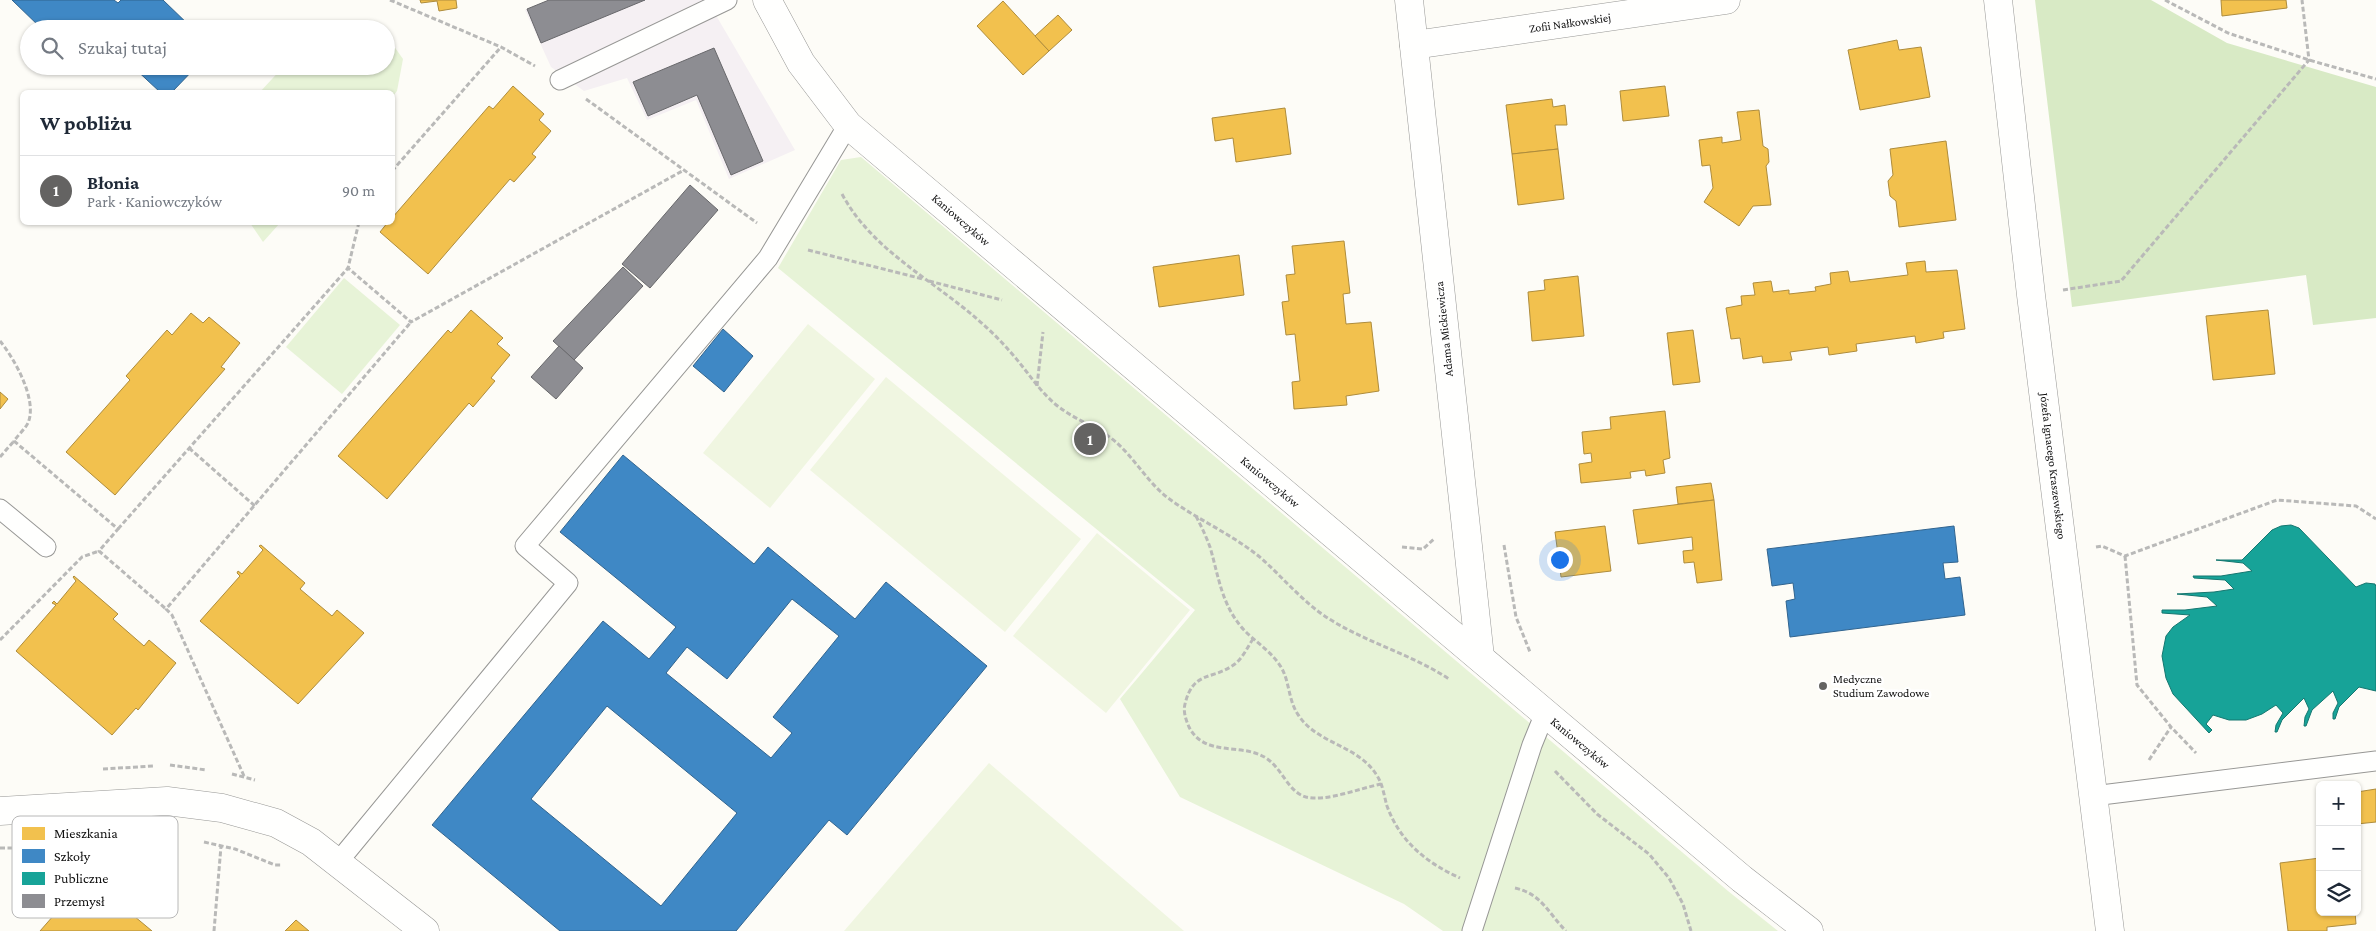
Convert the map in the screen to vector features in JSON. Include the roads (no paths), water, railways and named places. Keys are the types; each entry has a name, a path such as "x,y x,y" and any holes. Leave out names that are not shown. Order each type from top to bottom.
{"street":[{"name":"Kaniowczyków","path":"767,0 801,63 848,124 1480,657 1545,714 1742,879 1809,931"},
{"name":"Adama Mickiewicza","path":"1409,0 1480,657"},
{"name":"Zofii Nałkowskiej","path":"1414,45 1726,0"},
{"name":"Józefa Ignacego Kraszewskiego","path":"1998,0 2031,295 2110,931"},
{"path":"0,810 167,801 222,808 276,823 311,842 425,931"}],"lane":[{"path":"560,80 728,0"},
{"path":"338,862 568,583 525,546 768,258 848,124"},
{"path":"0,509 46,547"},
{"path":"1472,931 1532,746 1545,714"},
{"path":"2094,796 2376,761"}],"place":[{"name":"Błonia","path":"1090,439"},
{"name":"Medyczne Studium Zawodowe","path":"1823,686"}]}
